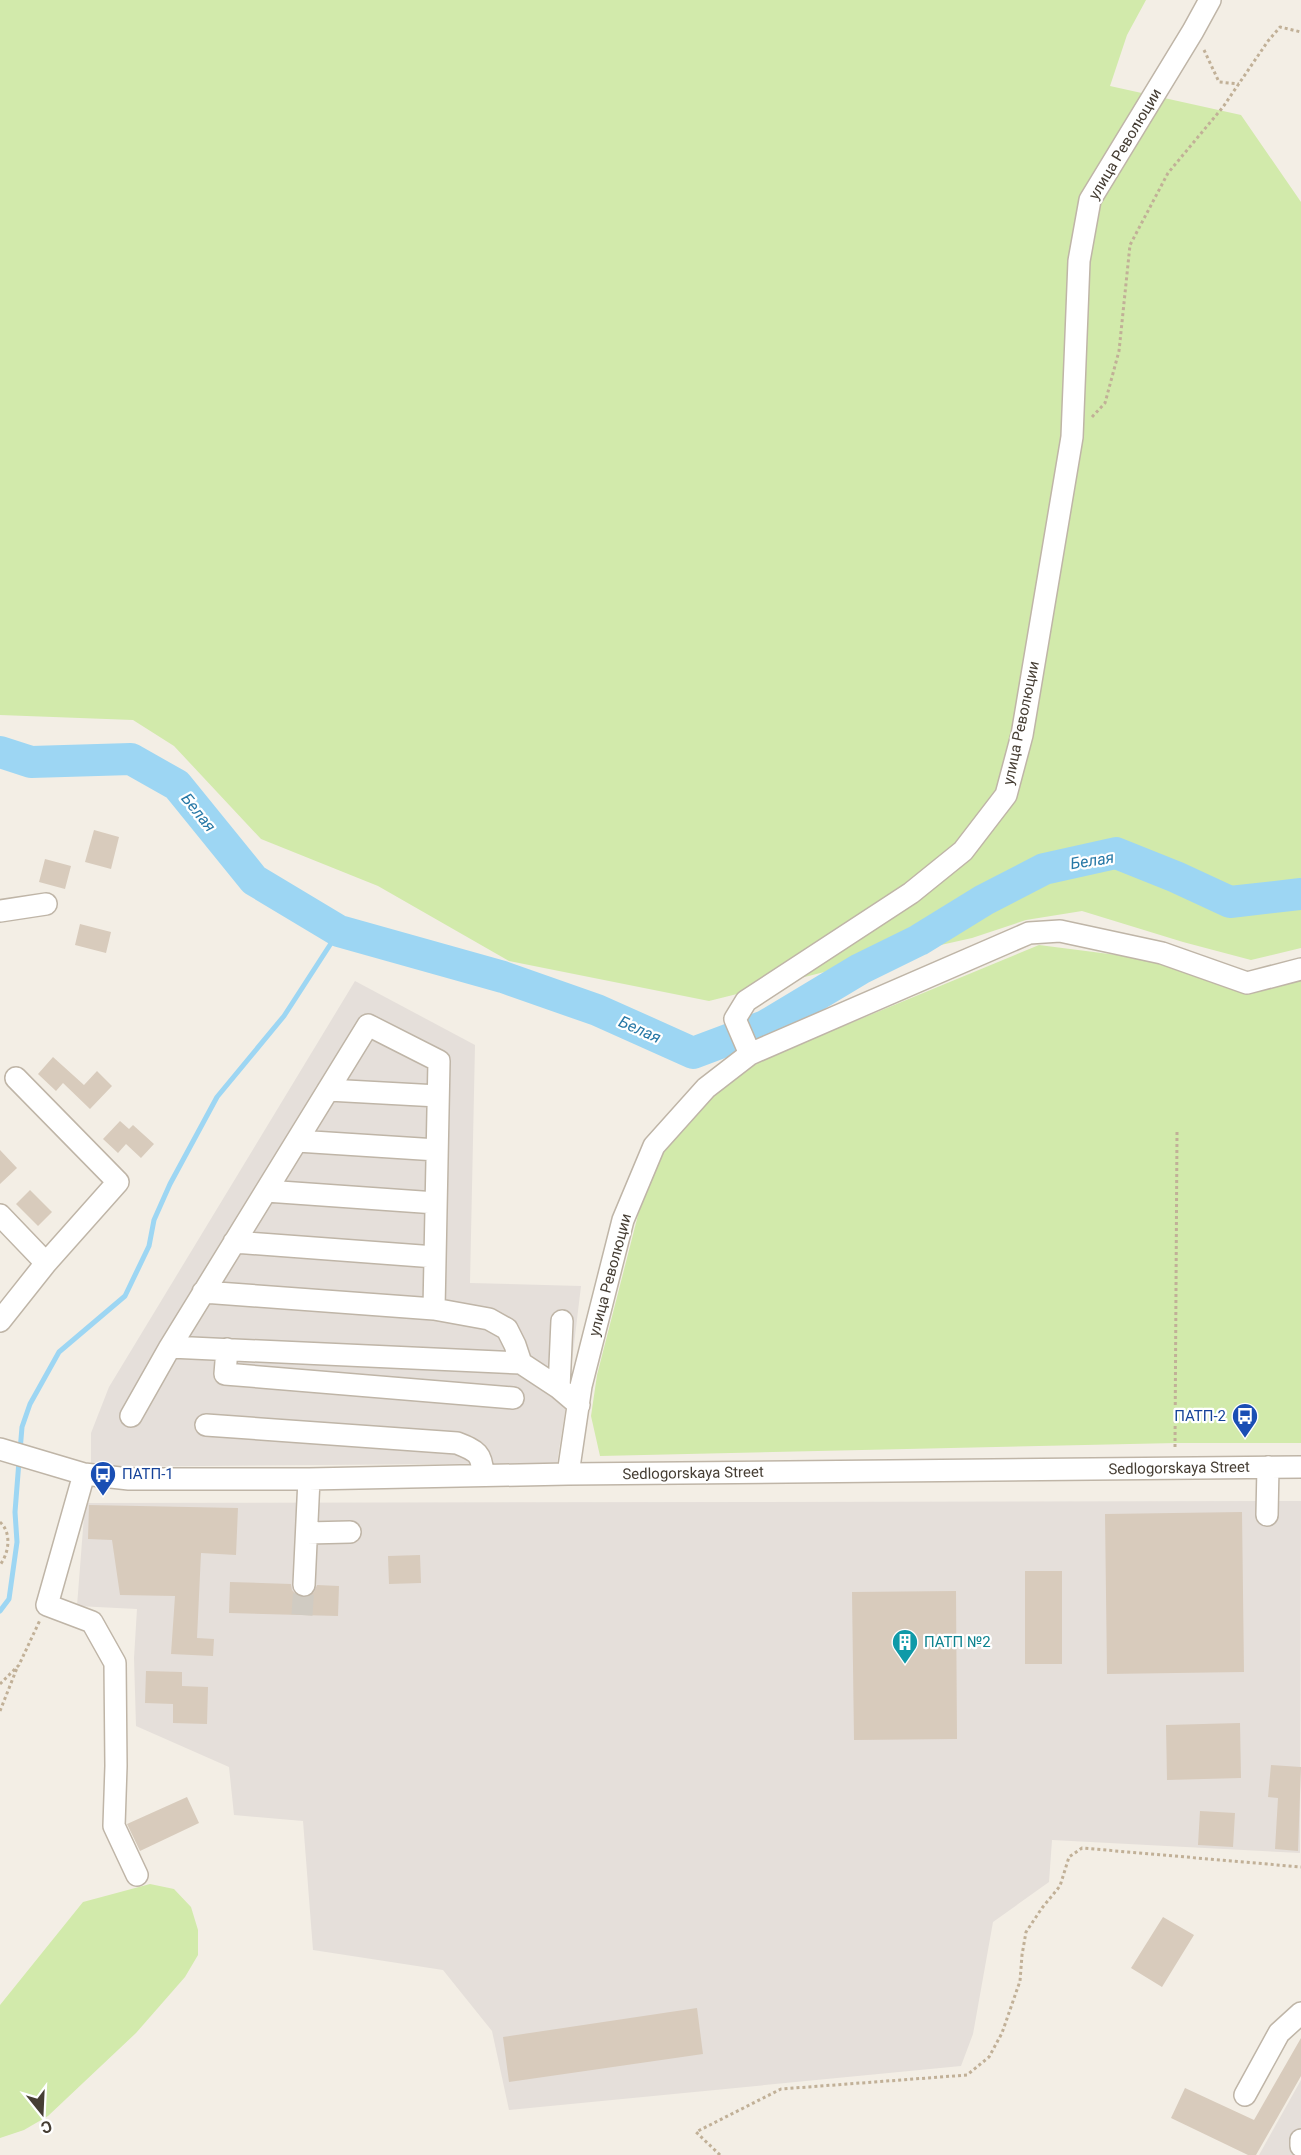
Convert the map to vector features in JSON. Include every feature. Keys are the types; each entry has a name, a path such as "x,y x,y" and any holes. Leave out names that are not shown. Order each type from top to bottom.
{"street":[{"name":"улица Революции","path":"568,1474 581,1386 623,1220 654,1146 706,1088 750,1054 735,1019 746,1001 911,893 963,852 1006,795 1022,735 1072,437 1079,261 1090,200 1210,0"},
{"path":"0,911 46,904"},
{"path":"750,1054 1029,933 1060,931 1162,953 1247,983 1301,969"},
{"path":"131,1416 203,1292 368,1025 439,1061 434,1309"},
{"path":"0,1321 45,1263 118,1182 16,1078"},
{"path":"328,1090 438,1096"},
{"path":"297,1141 437,1150"},
{"path":"266,1191 436,1203"},
{"path":"0,1215 45,1263"},
{"path":"234,1242 435,1257"},
{"path":"203,1292 434,1309 489,1319 507,1329 521,1363"},
{"path":"559,1388 562,1321"},
{"path":"170,1347 521,1363 559,1388 579,1405"},
{"path":"227,1349 225,1374 513,1398"},
{"path":"333,1383 335,1354"},
{"path":"206,1425 457,1443 475,1450 483,1460 483,1475"},
{"name":"Sedlogorskaya Street","path":"0,1449 84,1474 129,1479 309,1479 483,1475 1301,1467"},
{"path":"1267,1515 1268,1467"},
{"path":"84,1474 47,1605 92,1622 115,1663 114,1826 137,1875"},
{"path":"304,1584 309,1479"},
{"path":"307,1533 350,1533"},
{"path":"1245,2095 1279,2033 1301,2013"},
{"path":"1301,2140 1301,2146"}],"path":[{"path":"1072,437 1106,403 1119,351 1130,245 1168,173 1223,107 1280,27 1301,32"},
{"path":"1193,31 1207,54 1219,82 1239,84"},
{"path":"1175,1448 1177,1132"},
{"path":"0,1522 4,1525 9,1540 0,1565"},
{"path":"0,1711 47,1605"},
{"path":"0,1684 19,1665"},
{"path":"720,2155 696,2132 781,2088 967,2076 989,2057 1002,2033 1020,1981 1026,1932 1060,1886 1069,1857 1082,1848 1301,1867"}],"shaded area":[{"path":"355,981 475,1045 470,1283 581,1286 557,1463 91,1467 91,1433 109,1387"},
{"path":"1301,1501 1300,1853 1052,1840 1049,1882 993,1922 973,2034 961,2066 509,2110 492,2031 443,1970 313,1950 303,1821 234,1815 229,1767 136,1726 134,1658 137,1609 77,1606 85,1503"},
{"path":"1301,2080 1301,2155 1259,2155"}],"green space":[{"path":"0,0 1146,0 1127,35 1110,86 1241,115 1301,202 1301,948 1251,960 1082,911 1026,920 972,938 709,1001 509,961 378,886 261,839 174,746 133,720 0,715"},
{"path":"1039,945 1117,955 1195,971 1301,975 1301,1443 1176,1443 600,1456 591,1416 597,1375 638,1215 661,1154 696,1112 736,1075 789,1046 841,1027"},
{"path":"150,1884 174,1889 191,1907 198,1930 198,1955 185,1977 136,2033 48,2116 24,2130 0,2138 0,2005 83,1902"}],"building":[{"path":"94,830 119,837 111,869 85,862"},
{"path":"45,859 71,866 65,889 39,882"},
{"path":"80,924 111,932 106,953 75,945"},
{"path":"53,1057 84,1085 97,1071 112,1086 90,1109 63,1083 56,1091 38,1074"},
{"path":"120,1121 129,1129 133,1125 154,1144 141,1158 126,1144 118,1153 103,1139"},
{"path":"0,1150 17,1168 0,1184"},
{"path":"30,1190 52,1212 38,1226 16,1204"},
{"path":"89,1505 238,1508 236,1555 201,1553 197,1638 214,1639 213,1656 171,1654 175,1596 120,1595 112,1540 88,1539"},
{"path":"1242,1512 1244,1672 1107,1674 1105,1514"},
{"path":"420,1555 421,1583 389,1584 388,1556"},
{"path":"1025,1571 1062,1571 1062,1664 1025,1664"},
{"path":"230,1582 291,1584 292,1590 304,1598 314,1592 317,1585 339,1586 338,1616 229,1613"},
{"name":"ПАТП №2","path":"956,1591 957,1739 854,1740 852,1592"},
{"path":"146,1671 182,1672 182,1686 208,1687 207,1724 173,1723 173,1704 145,1703"},
{"path":"1240,1723 1241,1778 1167,1780 1166,1725"},
{"path":"1271,1765 1301,1767 1298,1851 1275,1849 1278,1798 1268,1797"},
{"path":"187,1797 199,1823 140,1851 127,1824"},
{"path":"1200,1811 1235,1813 1233,1847 1198,1845"},
{"path":"1163,1917 1194,1935 1162,1987 1131,1968"},
{"path":"697,2008 703,2054 509,2082 503,2037"},
{"path":"1301,2038 1301,2076 1256,2155 1248,2155 1171,2118 1185,2088 1254,2120"}],"waterway":[{"name":"Белая","path":"0,752 31,762 131,759 177,785 254,880 339,931 503,977 597,1010 693,1053 765,1026 860,969 919,940 984,900 1044,869 1116,853 1230,902 1301,894"},
{"path":"20,1451 22,1427 30,1404 59,1352 125,1296 149,1246 154,1220 170,1184 217,1097 284,1016 339,931"},
{"path":"0,1611 9,1599 17,1542 15,1512 19,1461"}],"tunnel":[{"path":"302,1615 304,1585"}],"place":[{"name":"ПАТП-2","path":"1245,1439"},
{"name":"ПАТП-1","path":"103,1497"},
{"name":"ПАТП №2","path":"905,1665"}]}
